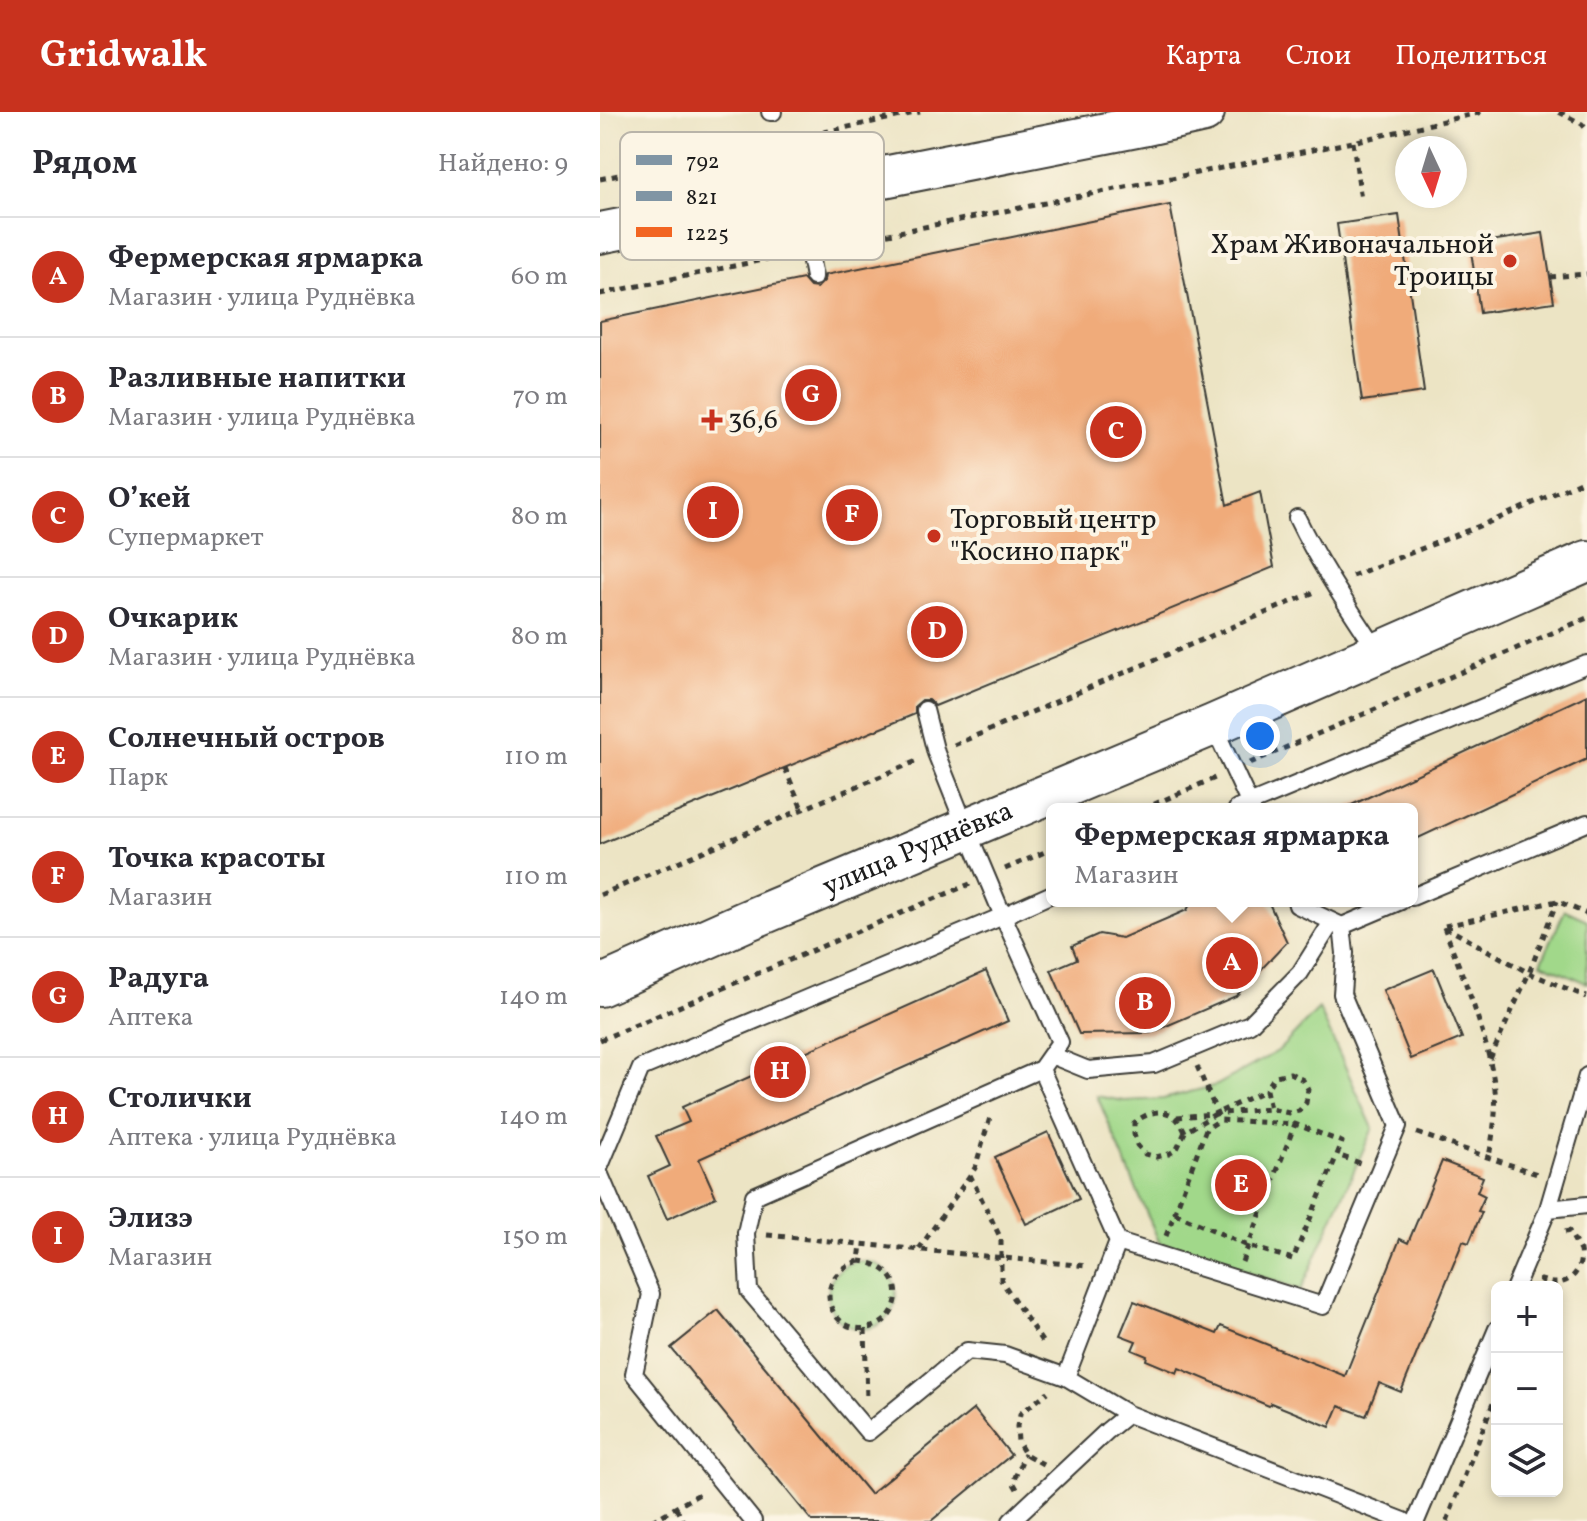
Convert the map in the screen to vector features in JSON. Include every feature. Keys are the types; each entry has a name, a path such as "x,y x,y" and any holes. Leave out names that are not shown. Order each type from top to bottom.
{"street":[{"path":"884,175 1140,119 1204,112"},
{"path":"600,233 620,229"},
{"name":"улица Руднёвка","path":"600,986 746,921 1213,725 1587,561"}],"lane":[{"path":"811,260 814,277"},
{"path":"1297,518 1333,584 1378,652"},
{"path":"1256,803 1587,664"},
{"path":"925,710 936,753 966,828 1060,1042 1046,1062 991,1091 754,1196 746,1233 749,1291 868,1432 967,1351 1005,1355 1066,1377 1128,1414 1404,1521"},
{"path":"1213,725 1234,770 1245,803"},
{"path":"1418,894 1587,823"},
{"path":"600,1166 641,1068 1046,897"},
{"path":"1118,1242 1323,1306 1398,1126 1342,994 1345,953 1337,924 1301,907"},
{"path":"1046,1062 1088,1070 1154,1064 1250,1024 1300,973 1337,924 1384,907"},
{"path":"1046,1062 1118,1242 1066,1377"},
{"path":"1518,1281 1548,1209 1587,1076"},
{"path":"600,1175 651,1294 634,1374 753,1521"},
{"path":"1548,1209 1587,1205"},
{"path":"1416,1521 1491,1343"},
{"path":"1011,1521 1128,1414"}],"path":[{"path":"824,132 920,112"},
{"path":"884,234 1353,142 1482,112"},
{"path":"1559,112 1587,130"},
{"path":"1353,142 1361,200"},
{"path":"600,179 620,175"},
{"path":"600,294 762,260"},
{"path":"1550,277 1587,274"},
{"path":"600,895 1587,479"},
{"path":"1157,803 1587,618"},
{"path":"785,768 802,809"},
{"path":"600,1040 1046,852"},
{"path":"1444,927 1557,901 1587,914"},
{"path":"1489,1061 1557,901"},
{"path":"1444,927 1529,973 1587,997"},
{"path":"1444,927 1479,1019 1495,1085 1489,1157"},
{"path":"1190,1049 1220,1120"},
{"path":"1217,1113 1185,1132 1177,1149 1169,1154 1156,1157 1145,1154 1137,1145 1134,1123 1144,1116 1163,1111 1176,1117 1217,1113 1270,1109 1289,1113 1299,1111 1306,1103 1308,1089 1303,1080 1290,1073 1275,1076 1266,1090 1217,1113"},
{"path":"1266,1090 1270,1109"},
{"path":"919,1249 975,1168 991,1117 991,1091"},
{"path":"1176,1117 1185,1132"},
{"path":"1159,1255 1206,1129 1220,1120 1295,1124 1342,1142 1293,1259 1248,1246 1175,1213"},
{"path":"1235,1279 1295,1124"},
{"path":"1398,1126 1556,1180"},
{"path":"1337,1155 1380,1171"},
{"path":"970,1175 1001,1239 1001,1280 1066,1377 1020,1414 1018,1442 1025,1454 1042,1464 1066,1469"},
{"path":"746,1233 1108,1268"},
{"path":"859,1261 861,1244"},
{"path":"1563,1281 1574,1276 1582,1262 1580,1251 1587,1250"},
{"path":"859,1261 873,1262 885,1269 893,1280 896,1293 895,1305 888,1317 878,1325 865,1329 841,1321 829,1299 829,1286 835,1274 846,1265 859,1261"},
{"path":"865,1329 868,1432"},
{"path":"1447,1521 1491,1408"},
{"path":"652,1521 721,1482"},
{"path":"676,1508 683,1521"}],"green space":[{"path":"1565,910 1587,920 1587,983 1541,963"},
{"path":"1319,1009 1373,1128 1301,1290 1159,1242 1097,1096 1124,1101 1163,1099 1217,1085 1278,1051"},
{"path":"862,1261 886,1271 896,1295 886,1319 862,1329 838,1319 828,1295 838,1271"}],"building":[{"name":"Торговый центр \"Косино парк\"","path":"1170,205 1227,505 1260,492 1274,567 935,706 929,700 922,700 915,706 915,714 600,844 600,321 803,279 810,287 817,288 825,275"},
{"path":"1399,215 1424,392 1362,401 1337,224"},
{"name":"Храм Живоначальной Троицы","path":"1543,233 1554,302 1480,313 1470,244"},
{"path":"1587,695 1587,759 1418,838 1418,803 1356,803"},
{"path":"1189,907 1271,907 1287,942 1236,996 1150,1033 1079,1034 1051,970 1077,959 1072,946 1099,934 1122,938"},
{"path":"1434,969 1462,1038 1411,1059 1383,990"},
{"path":"986,971 1008,1021 699,1159 716,1197 667,1219 648,1176 670,1166 656,1136 689,1122 682,1107"},
{"path":"1048,1132 1079,1199 1026,1224 995,1157"},
{"path":"1442,1161 1483,1177 1477,1192 1485,1196 1478,1211 1482,1212 1469,1243 1463,1241 1401,1392 1379,1383 1366,1416 1339,1406 1330,1427 1271,1403 1269,1406 1179,1368 1177,1373 1146,1360 1147,1356 1132,1350 1136,1341 1120,1335 1134,1301 1217,1334 1221,1326 1345,1376 1400,1239 1408,1243"},
{"path":"718,1310 870,1494 974,1409 1011,1455 931,1521 812,1521 671,1348"}],"place":[{"name":"Храм Живоначальной Троицы","path":"1510,261"},
{"name":"Радуга","path":"811,395"},
{"name":"36,6","path":"712,420"},
{"name":"О’кей","path":"1116,432"},
{"name":"Элизэ","path":"713,512"},
{"name":"Точка красоты","path":"852,515"},
{"name":"Торговый центр \"Косино парк\"","path":"934,536"},
{"name":"Очкарик","path":"937,632"},
{"name":"Фермерская ярмарка","path":"1232,963"},
{"name":"Разливные напитки","path":"1145,1003"},
{"name":"Столички","path":"780,1072"},
{"name":"Солнечный остров","path":"1241,1185"}]}
